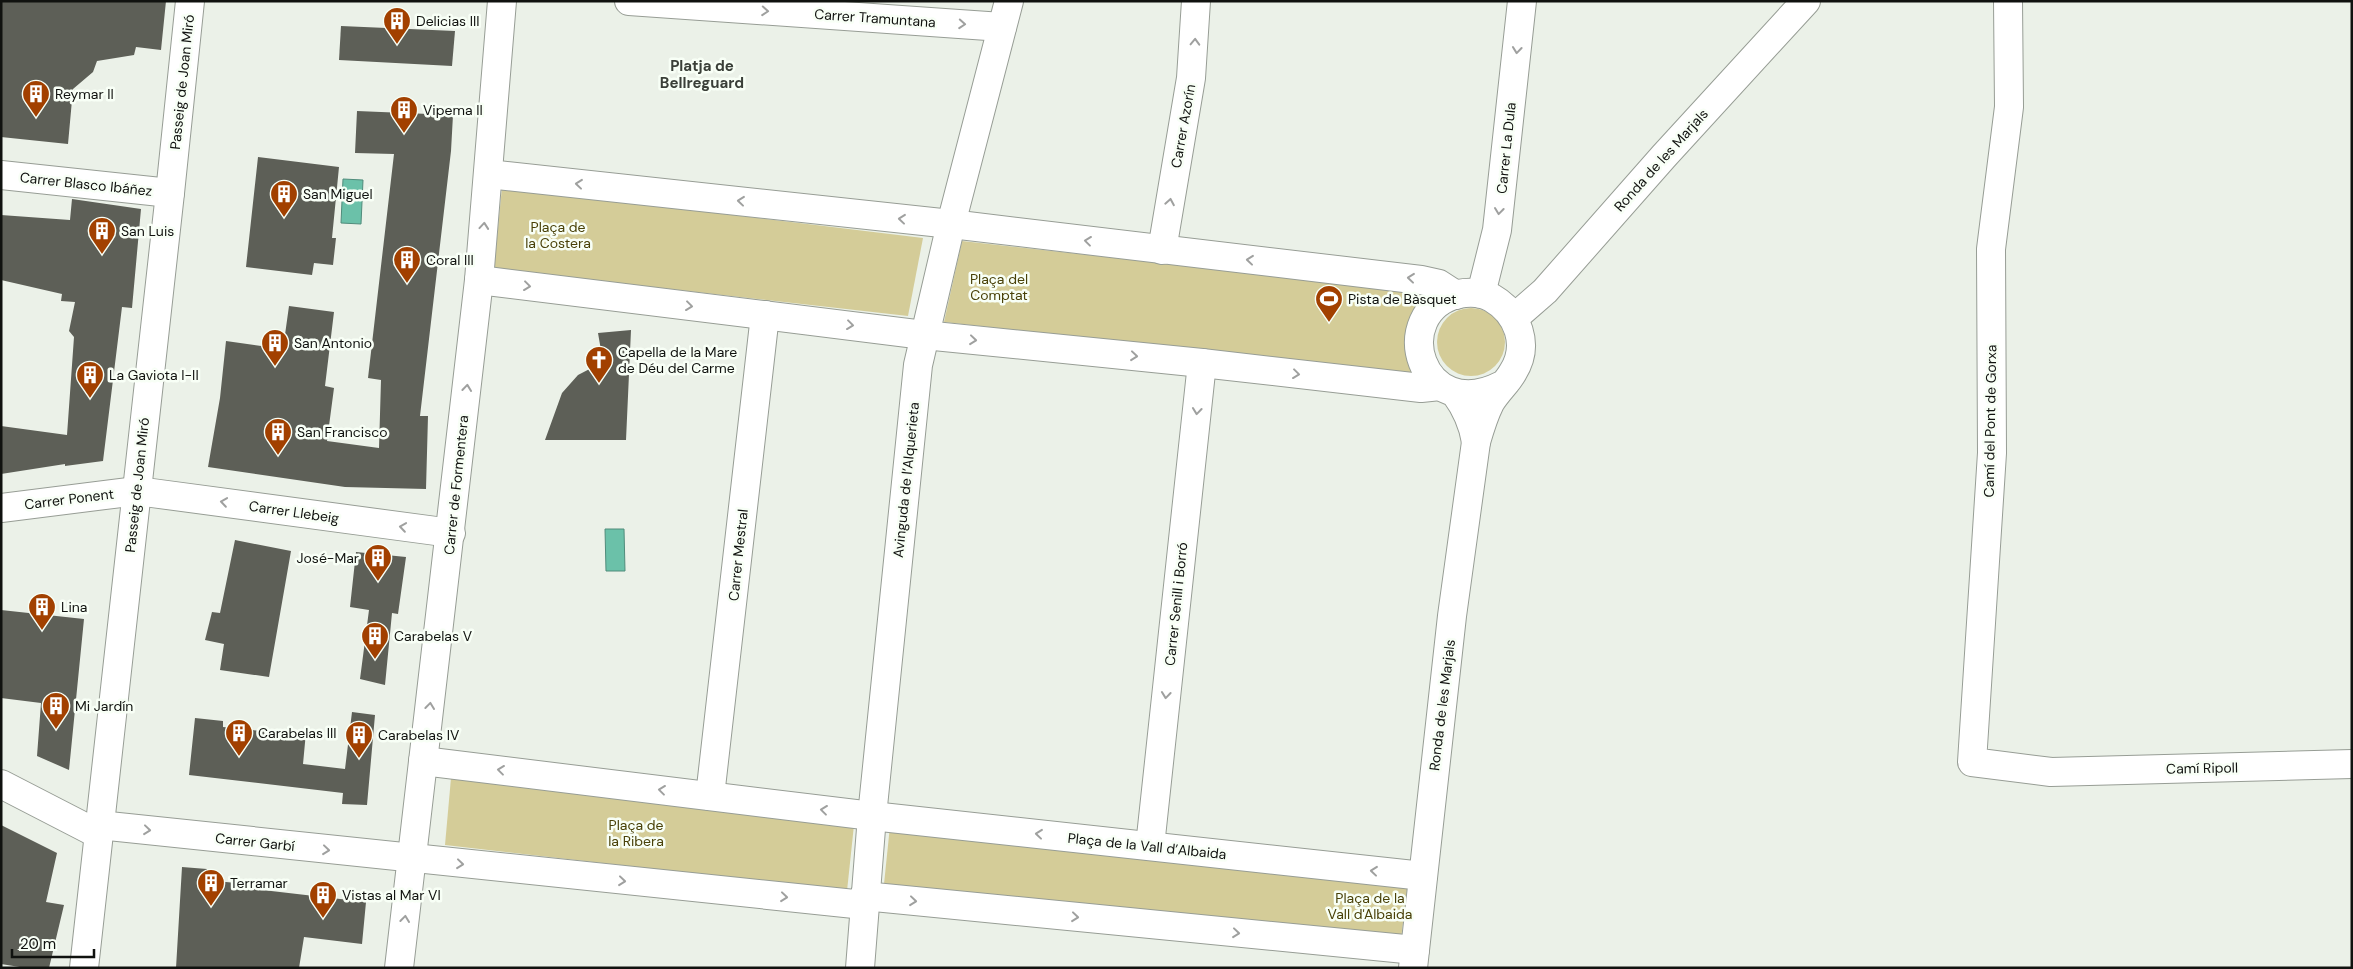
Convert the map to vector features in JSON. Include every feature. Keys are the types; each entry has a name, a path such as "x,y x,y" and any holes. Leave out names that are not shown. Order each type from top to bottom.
{"street":[{"name":"Passeig de Joan Miró","path":"84,968 190,1"},
{"name":"Carrer de Formentera","path":"400,968 479,280 502,1"},
{"name":"Carrer Tramuntana","path":"629,1 1005,14"},
{"name":"Carrer Azorín","path":"1162,250 1191,78 1196,1"},
{"name":"Carrer La Dula","path":"1468,294 1497,230 1522,1"},
{"name":"Ronda de les Marjals","path":"1514,318 1545,291 1664,156 1806,1"},
{"name":"Camí del Pont de Gorxa","path":"2008,1 2009,107 1991,249 1992,453 1972,762 2051,772"},
{"name":"Avinguda de l’Alquerieta","path":"860,968 872,816 916,384 924,335 1005,14"},
{"path":"488,174 951,224 1429,281 1468,294 1490,296 1505,306 1514,318 1521,335 1520,357 1513,373 1502,385 1481,422 1476,442"},
{"name":"Carrer Blasco Ibáñez","path":"1,175 170,194"},
{"path":"479,280 924,335 1447,390 1473,396 1486,393 1502,385"},
{"path":"1468,294 1435,306 1428,314 1420,330 1418,341 1420,359 1427,373 1464,406 1471,420 1476,442"},
{"name":"Carrer Mestral","path":"710,796 765,315"},
{"name":"Carrer Senill i Borró","path":"1150,846 1202,363"},
{"name":"Ronda de les Marjals","path":"1414,959 1453,606 1476,442"},
{"name":"Carrer Ponent","path":"1,508 137,491"},
{"name":"Carrer Llebeig","path":"137,491 451,533"},
{"path":"423,761 872,816"},
{"name":"Camí Ripoll","path":"2051,772 2352,764"},
{"path":"1,784 98,830"},
{"name":"Plaça de la Vall d’Albaida","path":"872,816 1423,876"},
{"name":"Carrer Garbí","path":"98,830 412,859"},
{"path":"412,859 864,901 1414,959"}],"green space":[{"name":"Plaça de la Costera","path":"502,187 923,238 908,316 494,269"},
{"name":"Plaça del Comptat","path":"962,241 1432,293 1417,375 944,322"},
{"path":"1471,308 1484,310 1495,318 1503,329 1505,342 1503,355 1495,366 1484,374 1471,376 1458,374 1447,366 1439,355 1437,342 1439,329 1447,318 1458,310"},
{"name":"Plaça de la Ribera","path":"451,778 854,825 847,891 445,845"},
{"name":"Plaça de la Vall d'Albaida","path":"890,826 1408,881 1401,939 884,884"}],"shaded area":[{"path":"343,179 363,180 361,224 341,223"},
{"path":"605,529 624,529 625,571 606,571"}],"building":[{"path":"1,1 166,1 161,50 136,47 134,55 97,61 93,72 73,89 68,144 1,137"},
{"name":"Delicias III","path":"341,26 455,31 452,66 339,60"},
{"path":"357,111 453,115 451,151 420,416 428,416 426,489 345,487 208,467 220,398 226,341 283,349 289,306 334,312 325,386 334,388 327,441 379,448 381,380 368,378 394,154 355,153"},
{"name":"San Miguel","path":"258,157 339,167 332,238 336,238 333,265 314,263 312,275 246,267"},
{"path":"72,199 141,209 132,308 122,307 103,461 65,466 65,464 1,474 1,426 67,435 74,337 69,331 75,302 61,301 62,294 1,280 1,215 70,220"},
{"name":"Capella de la Mare de Déu del Carme","path":"631,330 626,440 545,440 562,393 578,375 603,362 598,333"},
{"path":"235,540 291,551 269,677 220,670 224,644 205,640 212,612 220,613"},
{"name":"José-Mar","path":"356,552 406,557 398,614 392,613 385,685 360,679 369,610 350,607"},
{"path":"1,610 84,619 69,770 37,756 41,703 1,698"},
{"name":"Carabelas III","path":"352,712 375,715 367,805 342,804 343,793 189,775 195,718 223,721 223,727 279,733 280,730 306,732 303,764 345,769"},
{"path":"1,825 57,853 46,902 64,905 49,968 26,968 1,964"},
{"path":"182,867 207,869 206,880 246,884 245,888 366,902 362,944 304,937 299,968 176,968"}],"place":[{"name":"Delicias III","path":"397,45"},
{"name":"Reymar II","path":"36,118"},
{"name":"Vipema II","path":"404,134"},
{"name":"San Miguel","path":"284,218"},
{"name":"San Luis","path":"102,255"},
{"name":"Coral III","path":"407,284"},
{"name":"Pista de Bàsquet","path":"1329,323"},
{"name":"San Antonio","path":"275,367"},
{"name":"Capella de la Mare de Déu del Carme","path":"599,384"},
{"name":"La Gaviota I-II","path":"90,399"},
{"name":"San Francisco","path":"278,456"},
{"name":"José-Mar","path":"378,582"},
{"name":"Lina","path":"42,631"},
{"name":"Carabelas V","path":"375,660"},
{"name":"Mi Jardín","path":"56,730"},
{"name":"Carabelas III","path":"239,757"},
{"name":"Carabelas IV","path":"359,759"},
{"name":"Terramar","path":"211,907"},
{"name":"Vistas al Mar VI","path":"323,919"}],"district":[{"name":"Platja de Bellreguard","path":"702,74"}]}
